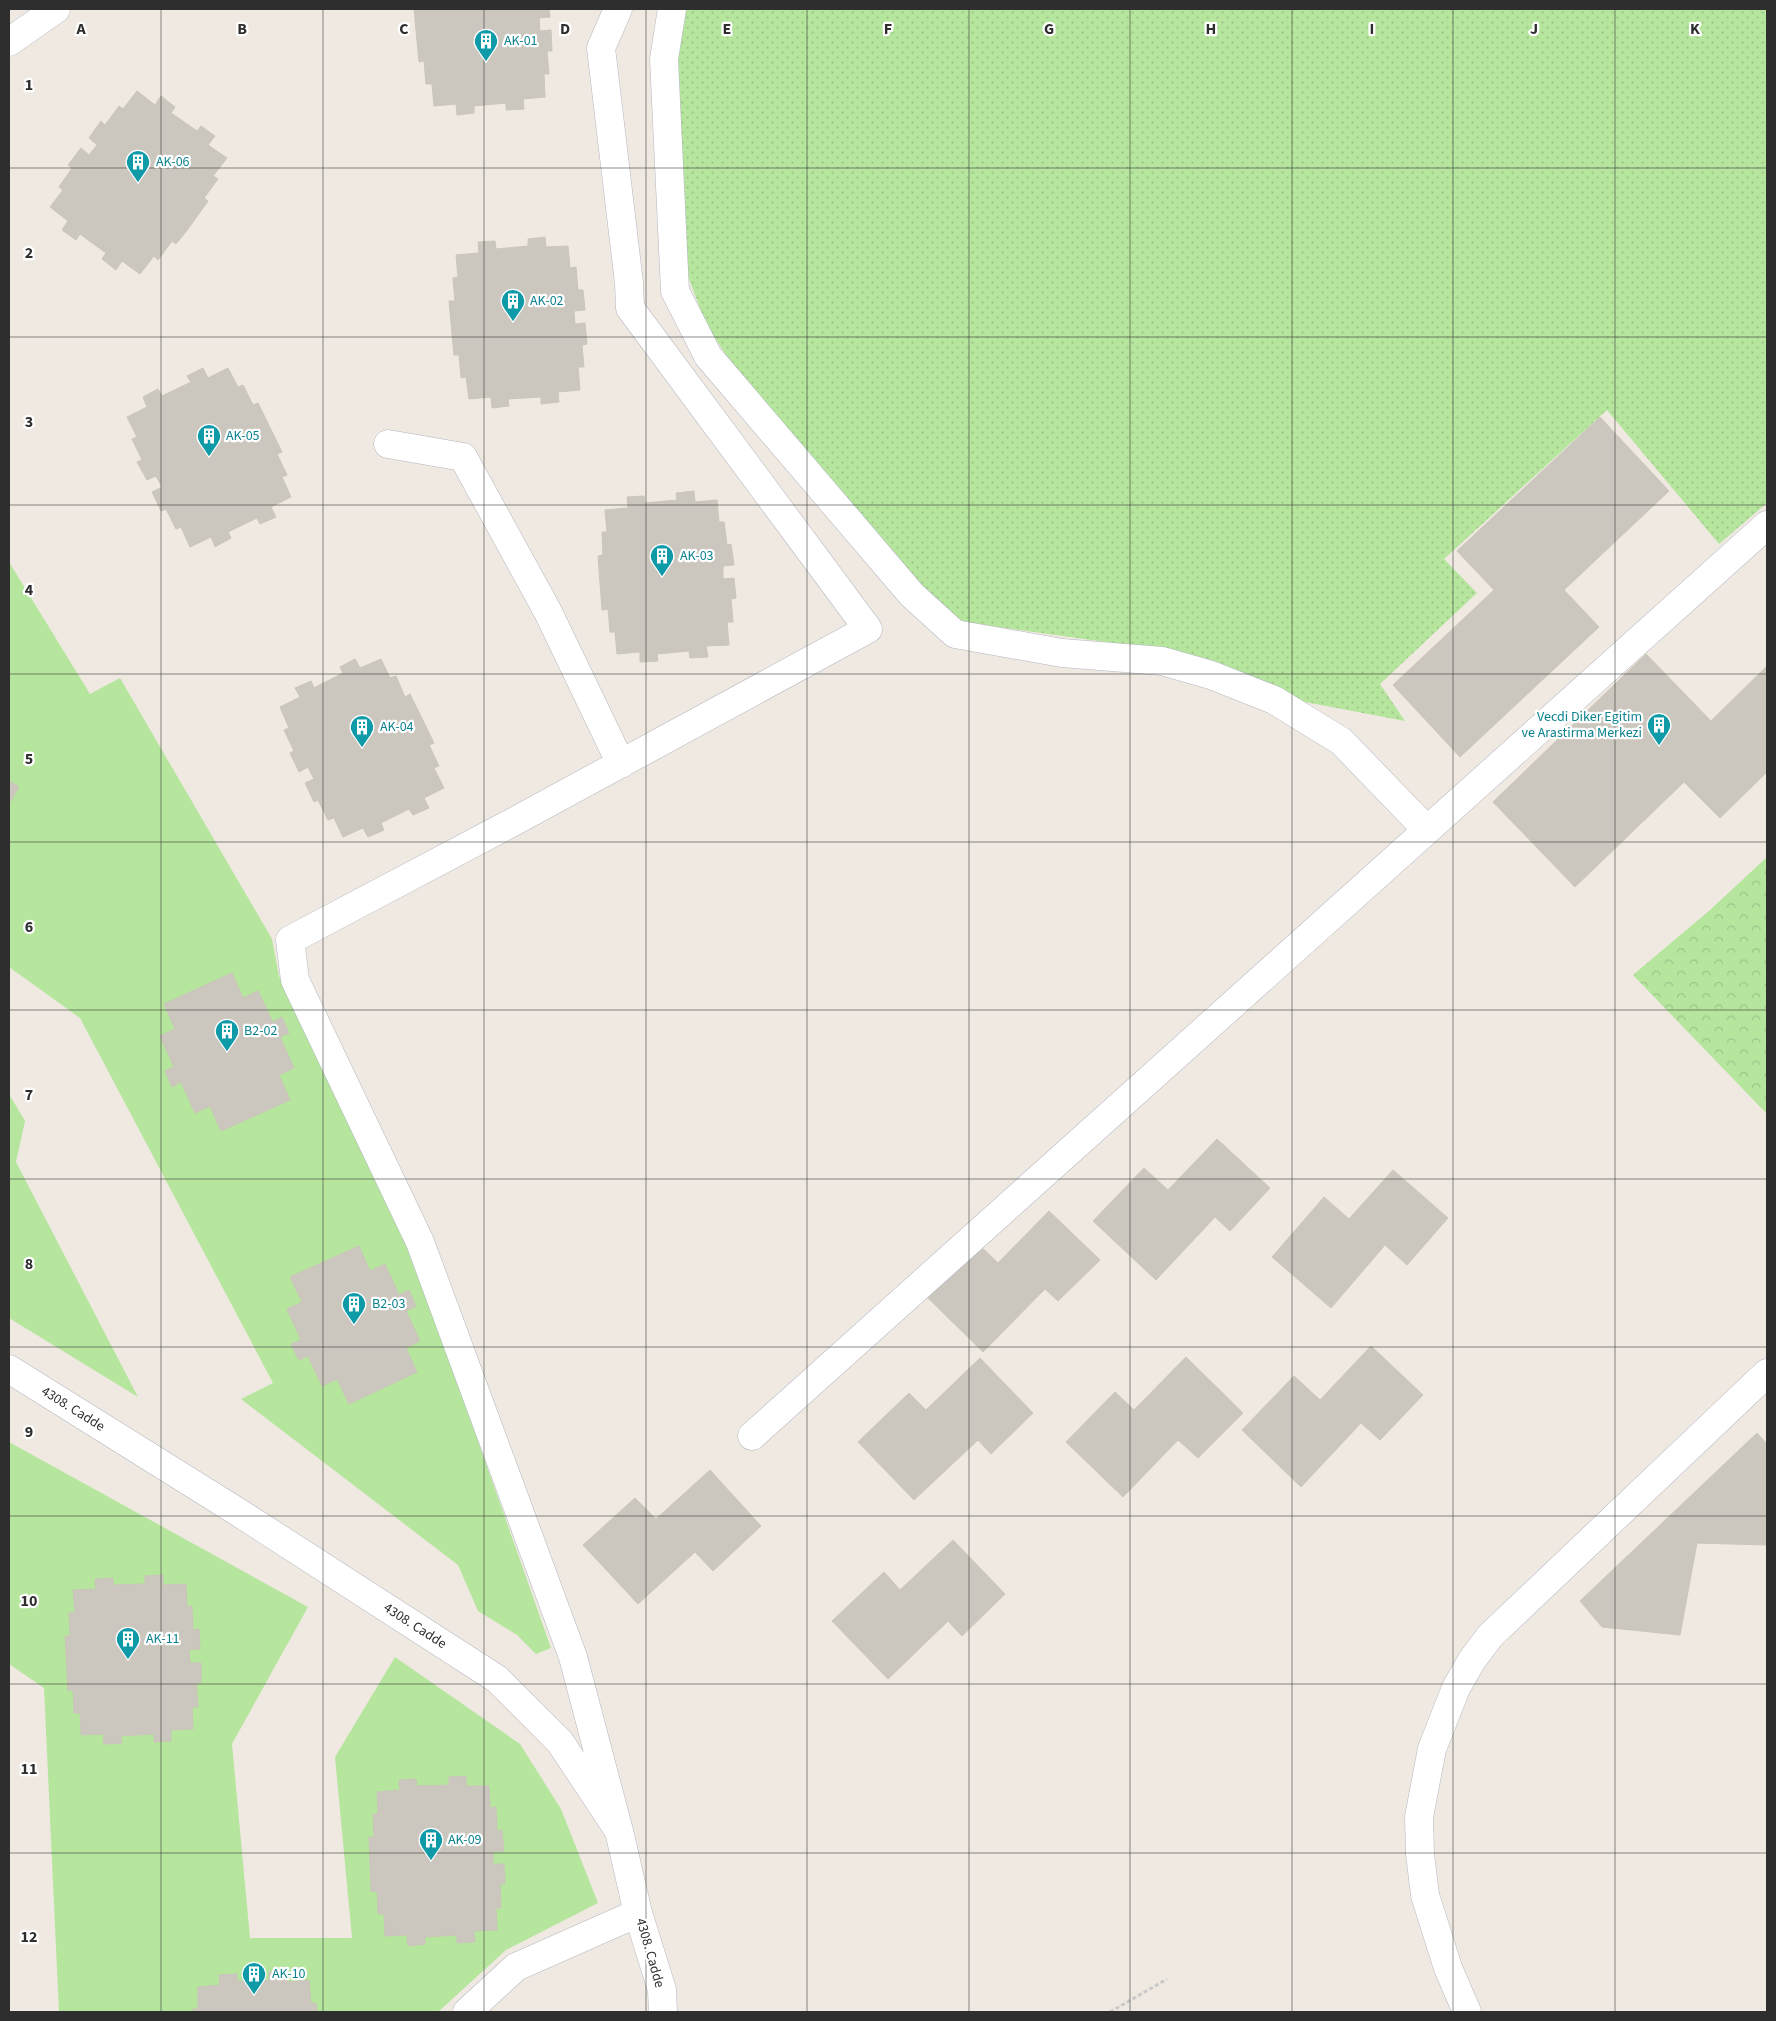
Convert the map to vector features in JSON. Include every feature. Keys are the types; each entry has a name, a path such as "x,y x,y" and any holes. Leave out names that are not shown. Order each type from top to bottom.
{"street":[{"path":"9,42 56,9"},
{"path":"618,9 601,48 629,283 630,308 868,629 621,764 290,940 295,980 420,1242 431,1270 573,1657 619,1831"},
{"path":"672,9 664,59 675,291 708,356 912,595 955,634 1062,653 1162,661 1211,674 1274,700 1341,741 1427,830"},
{"path":"388,444 463,457 548,612 621,764"},
{"path":"752,1436 1767,524"},
{"name":"4308. Cadde","path":"9,1369 238,1512 497,1679 560,1742 619,1831 638,1913 662,1990 663,2012"},
{"path":"1467,2012 1448,1968 1425,1895 1420,1854 1419,1817 1432,1749 1456,1688 1472,1660 1490,1636 1767,1373"},
{"path":"467,2012 516,1967 638,1913"}],"path":[{"path":"1110,2012 1167,1978"}],"green space":[{"path":"684,9 1767,9 1767,503 1719,544 1607,410 1444,559 1477,593 1380,684 1405,721 1300,701 1245,673 1163,650 956,621 900,565 739,375 706,324 683,263 673,65"},
{"path":"9,562 90,694 120,678 272,939 279,976 409,1245 551,1648 536,1654 517,1635 478,1611 458,1565 241,1399 273,1383 80,1018 9,967"},
{"path":"1767,857 1767,1114 1633,975 1710,910"},
{"path":"9,1094 25,1121 16,1162 138,1397 9,1318"},
{"path":"9,1442 308,1607 232,1744 250,1938 352,1938 335,1757 395,1657 520,1744 561,1809 598,1903 506,1950 438,2012 59,2012 44,1688 9,1664"}],"building":[{"name":"AK-01","path":"414,9 549,9 550,17 539,18 540,31 551,30 552,51 547,51 549,74 544,74 545,97 523,99 524,109 506,110 506,103 474,106 474,113 457,115 456,104 434,106 432,84 426,84 424,61 419,62"},
{"name":"AK-06","path":"137,91 155,105 161,96 175,107 171,113 197,131 201,126 215,136 208,145 227,158 213,176 218,179 204,198 208,201 188,229 176,244 172,241 158,260 154,256 140,274 122,261 116,270 102,259 106,253 80,234 76,240 62,230 68,221 50,207 63,190 59,187 72,168 68,165 81,148 89,155 97,145 89,138 101,121 105,125 119,106 123,109"},
{"name":"AK-02","path":"545,237 546,247 568,246 570,268 576,267 578,290 583,290 585,310 574,311 575,324 585,323 587,344 582,345 584,367 578,367 580,390 558,392 559,402 541,404 541,397 508,399 509,406 492,408 491,397 469,399 466,377 461,378 459,355 454,355 449,301 455,301 453,278 458,277 456,255 479,253 478,242 495,241 496,249 528,246 528,239"},
{"name":"AK-05","path":"203,368 208,378 228,368 238,387 243,385 253,405 258,403 282,452 277,454 287,475 282,477 291,497 271,507 276,517 260,524 257,518 228,532 231,538 215,547 211,537 190,547 181,527 176,529 166,509 161,511 152,492 162,487 156,476 147,480 137,462 142,460 132,439 137,437 127,417 147,407 143,397 158,389 162,396 191,382 187,376"},
{"path":"1600,417 1669,491 1564,590 1599,627 1460,757 1393,685 1494,590 1457,551"},
{"name":"AK-03","path":"694,491 695,502 717,500 719,522 724,522 727,545 731,544 734,565 723,566 723,579 734,578 736,598 731,599 733,622 727,622 729,645 706,646 708,657 690,658 689,651 657,654 658,661 640,662 640,652 617,654 615,632 610,632 608,609 602,610 598,556 603,555 602,532 607,532 605,510 628,508 627,497 644,496 645,503 677,500 676,493"},
{"name":"Vecdi Diker Egitim ve Arastirma Merkezi","path":"1646,654 1711,721 1767,666 1767,772 1720,818 1684,782 1575,887 1493,802"},
{"name":"AK-04","path":"355,659 360,668 381,659 390,678 396,676 405,697 410,694 434,743 429,745 439,766 434,768 444,788 424,798 429,808 413,815 409,809 381,823 384,830 368,837 363,828 343,837 334,818 328,820 318,800 314,802 305,783 314,779 308,767 299,772 290,753 294,751 284,730 289,728 280,707 300,697 295,688 311,681 314,688 343,673 340,667"},
{"path":"9,781 19,787 9,804"},
{"name":"B2-02","path":"232,973 243,998 258,991 273,1022 282,1017 289,1033 280,1037 294,1068 279,1075 290,1100 221,1131 210,1106 195,1113 181,1082 172,1087 165,1071 174,1067 160,1036 175,1029 164,1004"},
{"path":"1217,1139 1270,1188 1230,1231 1215,1217 1156,1280 1093,1221 1144,1168 1168,1190"},
{"path":"1393,1170 1448,1218 1407,1265 1385,1245 1331,1308 1272,1257 1324,1197 1349,1219"},
{"path":"1049,1211 1100,1260 1058,1301 1045,1289 983,1352 925,1295 977,1243 998,1263"},
{"name":"B2-03","path":"359,1246 370,1271 385,1264 399,1295 409,1290 416,1306 406,1311 420,1341 406,1348 417,1372 349,1404 337,1379 322,1386 308,1356 299,1360 291,1344 301,1340 287,1309 302,1302 290,1277"},
{"path":"1371,1346 1423,1395 1380,1440 1361,1423 1301,1487 1242,1430 1294,1376 1320,1400"},
{"path":"1186,1357 1243,1413 1198,1458 1178,1440 1123,1497 1066,1442 1115,1392 1134,1410"},
{"path":"980,1358 1033,1413 991,1454 978,1440 914,1500 858,1442 909,1393 926,1410"},
{"path":"1757,1433 1767,1444 1767,1545 1697,1543 1680,1635 1602,1627 1580,1601"},
{"path":"710,1470 761,1526 713,1571 695,1552 638,1604 583,1545 635,1498 656,1519"},
{"path":"953,1540 1005,1594 962,1636 948,1621 888,1679 832,1621 884,1572 900,1590"},
{"name":"AK-11","path":"163,1575 163,1585 186,1584 187,1607 192,1606 193,1630 199,1629 200,1649 189,1650 190,1663 201,1663 201,1683 196,1683 198,1707 192,1707 193,1729 171,1730 171,1741 154,1742 154,1734 121,1736 122,1743 104,1744 103,1734 81,1735 80,1713 74,1713 73,1690 68,1691 65,1636 70,1636 69,1613 75,1613 73,1590 96,1589 95,1579 113,1578 113,1585 145,1584 145,1576"},
{"name":"AK-09","path":"466,1776 466,1786 489,1786 490,1808 496,1807 497,1831 502,1830 504,1851 493,1852 493,1864 504,1864 505,1884 500,1884 501,1908 496,1908 497,1930 474,1931 475,1942 457,1943 457,1935 425,1937 425,1944 408,1946 407,1935 385,1936 384,1914 378,1914 377,1891 371,1892 369,1837 374,1837 373,1814 378,1814 377,1792 400,1790 399,1780 416,1779 417,1786 449,1785 449,1777"},
{"name":"AK-10","path":"286,1971 287,1982 309,1980 311,2003 316,2003 317,2012 193,2012 193,2009 198,2009 198,1987 220,1985 219,1975 237,1974 237,1981 269,1980 269,1972"}],"place":[{"name":"AK-01","path":"486,62"},
{"name":"AK-06","path":"138,183"},
{"name":"AK-02","path":"513,322"},
{"name":"AK-05","path":"209,457"},
{"name":"AK-03","path":"662,577"},
{"name":"Vecdi Diker Egitim ve Arastirma Merkezi","path":"1659,746"},
{"name":"AK-04","path":"362,748"},
{"name":"B2-02","path":"227,1052"},
{"name":"B2-03","path":"354,1325"},
{"name":"AK-11","path":"128,1660"},
{"name":"AK-09","path":"431,1861"},
{"name":"AK-10","path":"254,1995"}]}
